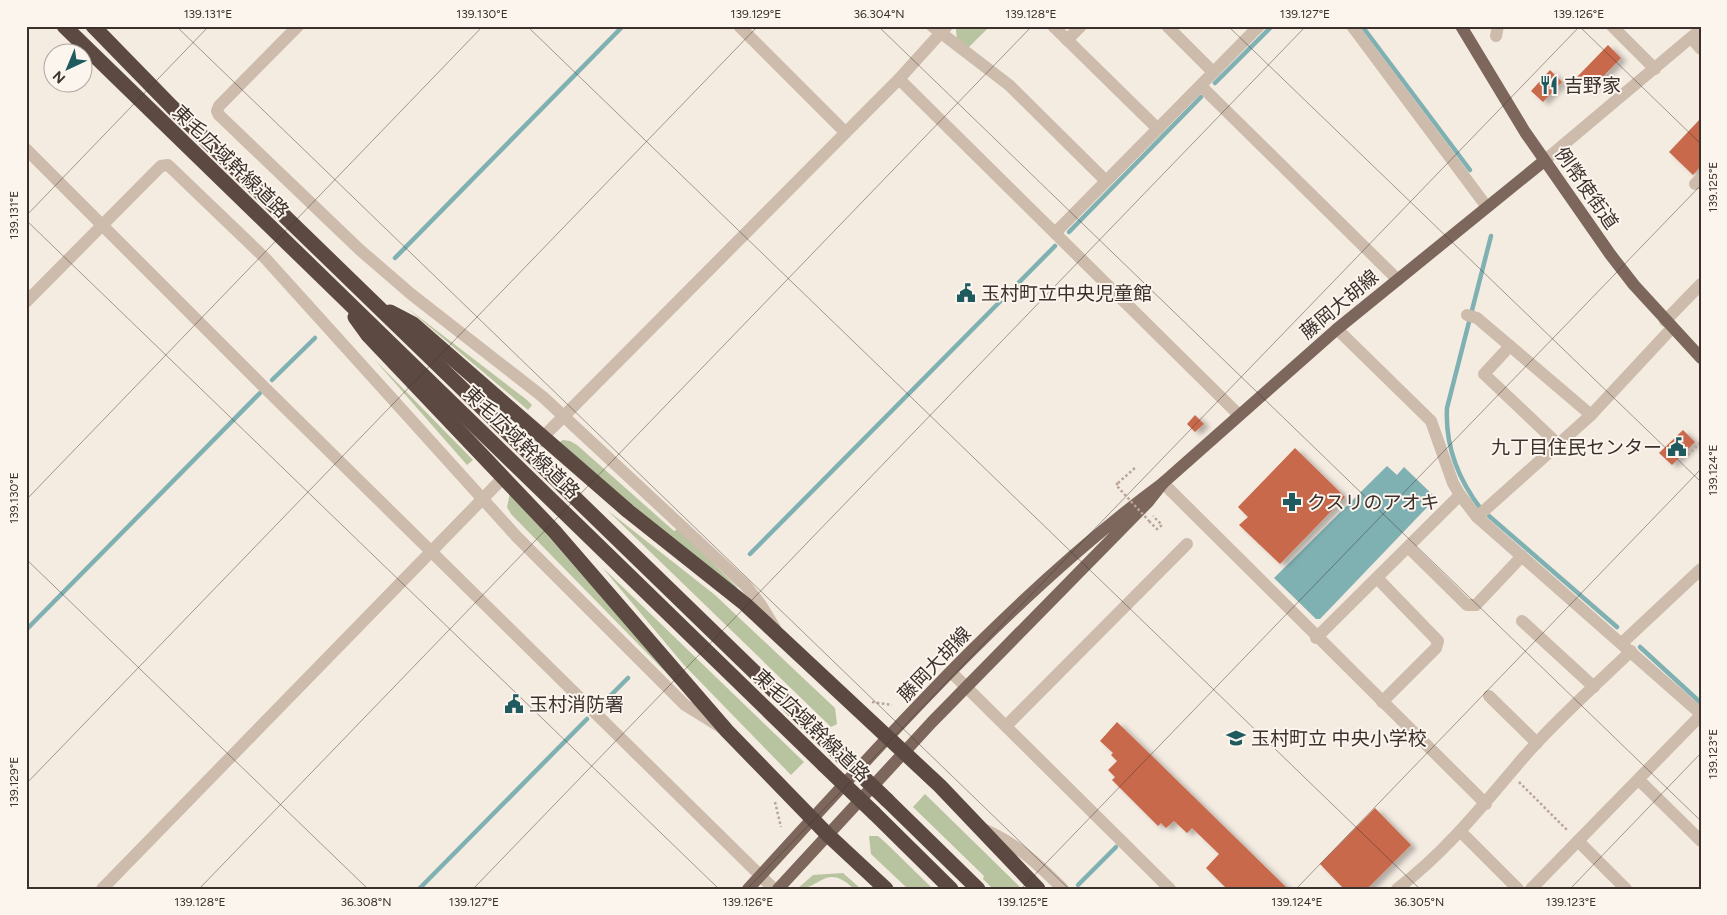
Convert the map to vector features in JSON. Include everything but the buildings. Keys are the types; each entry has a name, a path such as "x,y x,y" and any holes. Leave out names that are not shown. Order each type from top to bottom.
{"highway":[{"name":"東毛広域幹線道路","path":"64,26 951,889"},
{"name":"東毛広域幹線道路","path":"93,26 374,303 978,889"},
{"path":"336,289 368,336 560,538 727,731 800,808 886,889"},
{"path":"374,303 413,324 628,511 716,580 780,636 919,767 981,828 1038,889"}],"main road":[{"name":"例幣使街道","path":"1461,26 1544,161 1616,262 1669,325 1701,358"},
{"name":"藤岡大胡線","path":"748,889 892,765 896,745 954,675 1002,621 1054,573 1163,483 1337,329 1544,161"},
{"name":"藤岡大胡線","path":"773,888 821,828 827,805 966,686 1086,562 1148,502 1163,483"},
{"path":"954,675 1013,620 1086,562"},
{"path":"892,765 919,767"},
{"path":"800,808 827,805"}],"street":[{"path":"298,26 219,106 217,111 219,115 392,278 543,398 619,466 746,586 761,605 780,636"},
{"path":"739,26 845,132"},
{"path":"1053,26 1158,129"},
{"path":"1067,40 1081,26"},
{"path":"1167,26 1213,72"},
{"path":"1055,233 1259,26"},
{"path":"1352,26 1487,207"},
{"path":"1612,26 1655,69"},
{"path":"546,433 898,78 939,29 1009,85 1106,181"},
{"path":"1544,161 1696,33 1701,49"},
{"path":"898,78 1239,415"},
{"path":"1201,86 1398,280"},
{"path":"26,149 265,388 432,550 773,888"},
{"path":"26,302 161,166 168,165 265,258 531,551 685,705 727,731"},
{"path":"1477,517 1590,415 1669,325 1701,284"},
{"path":"1472,316 1590,415"},
{"path":"1337,329 1431,421 1460,495 1477,517 1701,715 1639,780 1575,839 1532,889"},
{"path":"1510,346 1484,374 1559,445"},
{"path":"102,889 499,482"},
{"path":"1163,483 1316,638 1486,804"},
{"path":"1316,638 1460,495"},
{"path":"1006,726 1187,544"},
{"path":"1408,547 1467,606 1476,605 1522,556"},
{"path":"1405,887 1486,804 1537,743 1594,687 1626,647 1701,569"},
{"path":"1377,578 1438,641 1436,648 1382,702"},
{"path":"1522,621 1594,687"},
{"path":"954,675 1170,889"},
{"path":"1489,696 1537,743"},
{"path":"1639,780 1701,841"},
{"path":"981,828 1007,841 1034,859 1063,889"},
{"path":"1460,831 1518,889"},
{"path":"1575,839 1626,889"}],"path":[{"path":"1688,455 1701,442"},
{"path":"1136,467 1116,485 1157,529 1162,525 1154,517"},
{"path":"1516,780 1575,839"}],"green space":[{"path":"960,26 990,26 967,49 957,42 956,29"},
{"path":"406,307 527,400 532,405 528,410"},
{"path":"374,359 473,460 467,465"},
{"path":"563,440 577,445 674,531 678,529 737,589 641,515 558,443"},
{"path":"510,493 685,692 511,514 507,507"},
{"path":"607,510 715,595 835,708 837,724 831,727"},
{"path":"602,567 804,762 791,775 684,665"},
{"path":"925,794 1022,889 993,889 983,879 984,876 913,807"},
{"path":"869,836 878,836 933,889 908,889 871,854"},
{"path":"843,873 861,889 854,889 844,881 830,877 805,888 797,889 813,875"}],"water":[{"path":"1387,466 1397,475 1404,467 1436,498 1320,619 1316,619 1274,578"}],"waterway":[{"path":"395,258 623,26"},
{"path":"1215,83 1272,26"},
{"path":"1362,26 1470,170"},
{"path":"1069,232 1201,97"},
{"path":"1481,509 1466,486 1455,462 1448,436 1447,408 1491,236"},
{"path":"750,554 1055,246"},
{"path":"272,380 315,338"},
{"path":"26,630 260,393"},
{"path":"1489,516 1617,627"},
{"path":"1640,647 1701,703"},
{"path":"602,704 628,678"},
{"path":"419,889 587,719"},
{"path":"1078,885 1116,847"}],"tunnel":[{"path":"499,482 547,433"}],"place":[{"name":"吉野家","path":"1549,85"},
{"name":"玉村町立中央児童館","path":"966,293"},
{"name":"九丁目住民センター","path":"1677,447"},
{"name":"クスリのアオキ","path":"1292,502"},
{"name":"玉村消防署","path":"514,704"},
{"name":"玉村町立 中央小学校","path":"1236,738"}]}
